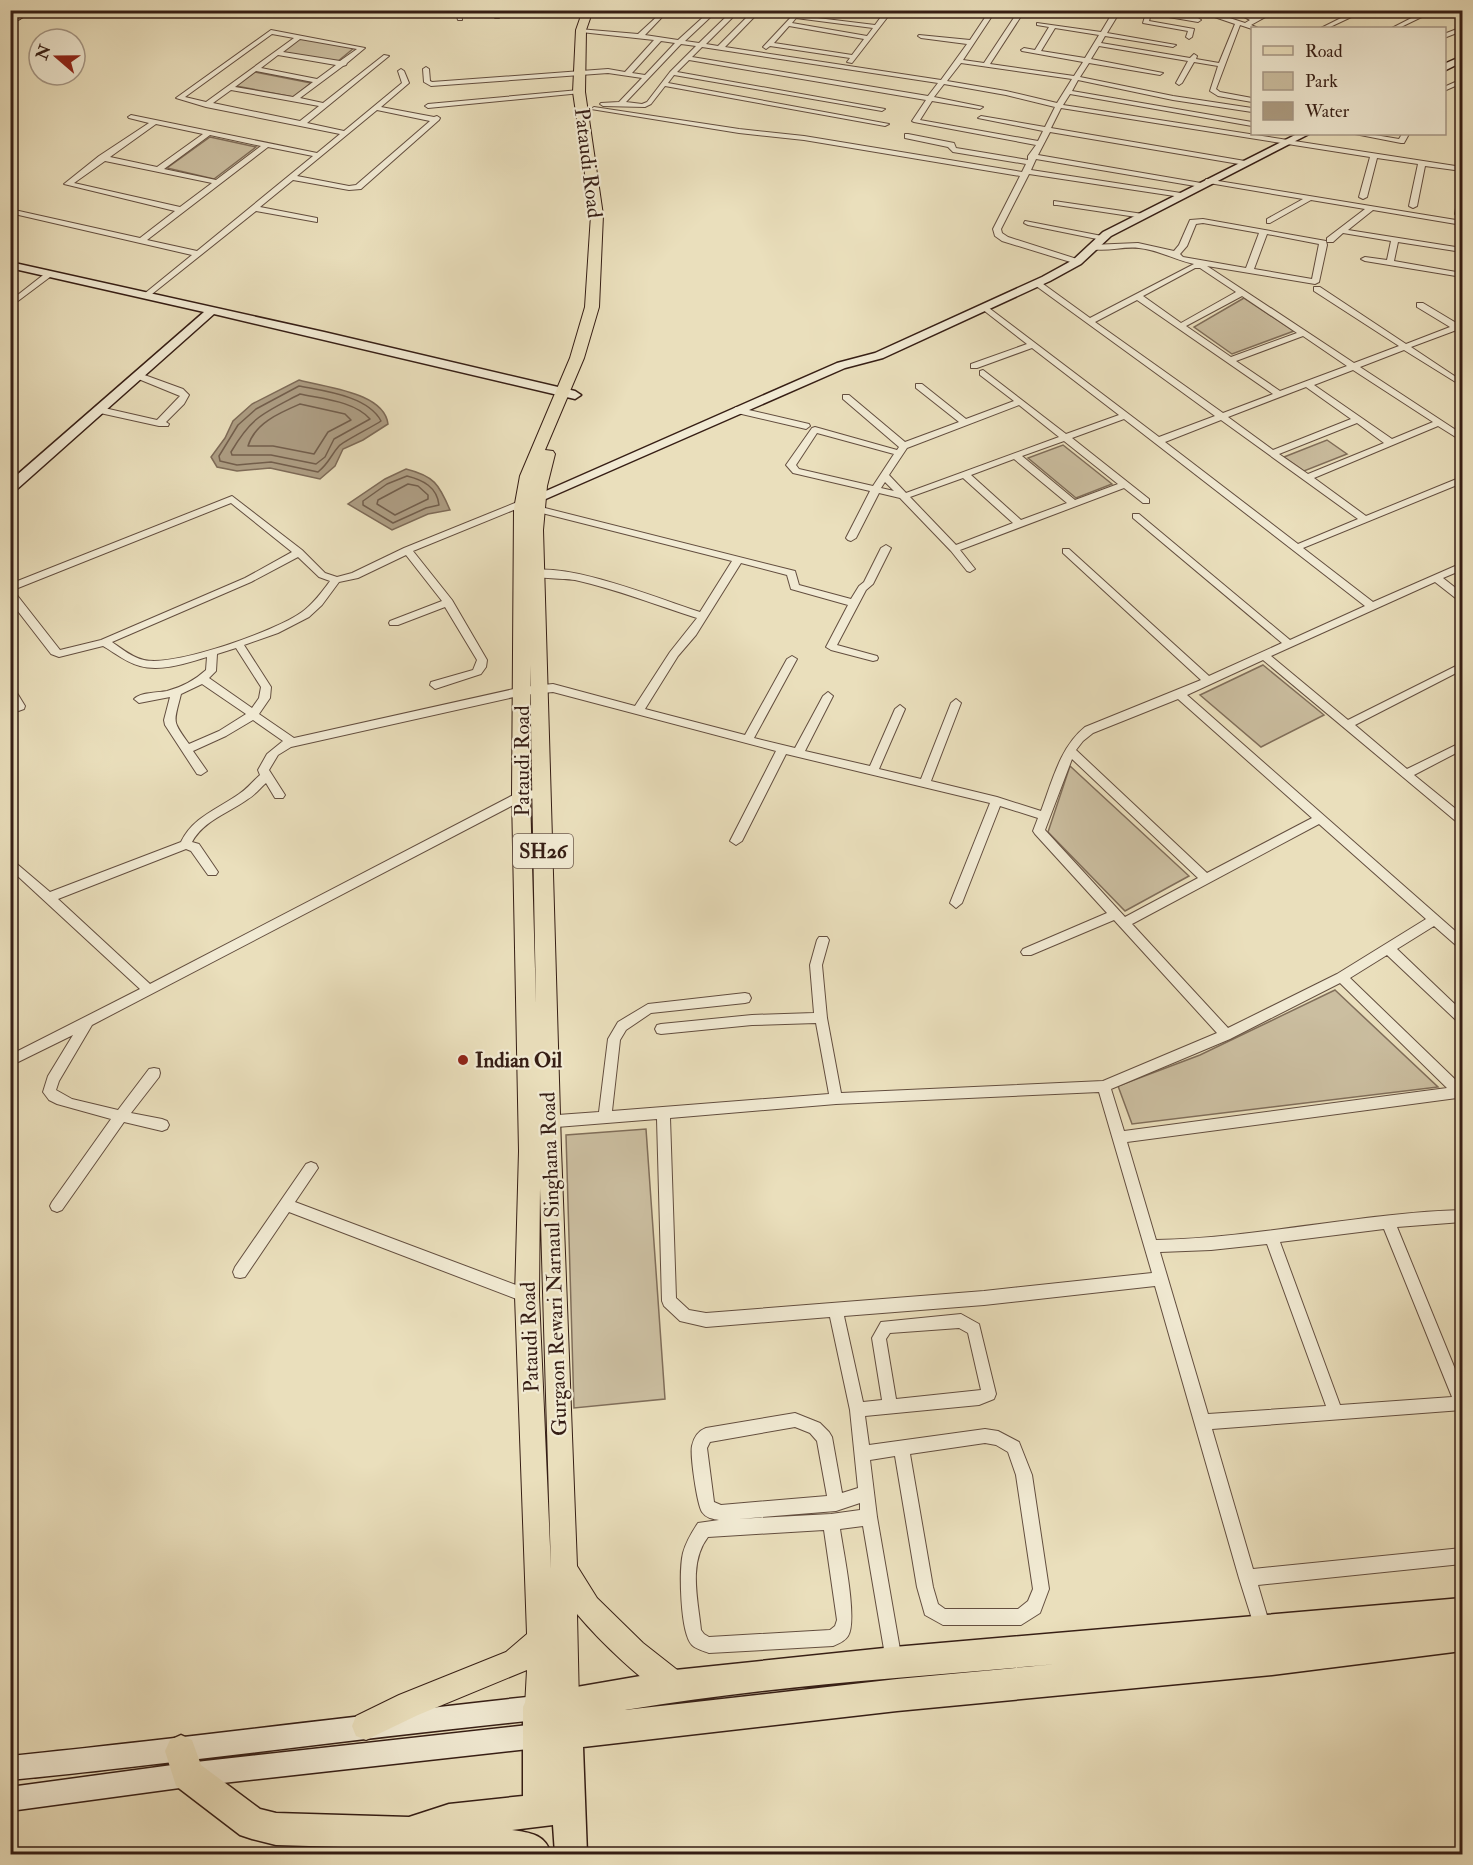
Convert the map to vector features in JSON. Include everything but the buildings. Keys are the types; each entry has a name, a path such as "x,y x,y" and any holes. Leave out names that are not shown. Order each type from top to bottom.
{"highway":[{"path":"552,1720 897,1695 1268,1646 1462,1613"},
{"path":"552,1720 675,1686 894,1662 1462,1636"},
{"name":"Gurgaon Rewari Narnaul Singhana Road","path":"552,1720 555,1808 571,1854"},
{"path":"184,1763 252,1823 276,1829 409,1833 530,1849 535,1854"},
{"path":"409,1833 448,1820 555,1808"}],"main road":[{"path":"10,16 20,10"},
{"path":"10,22 30,10"},
{"name":"SH26","path":"586,30 588,10"},
{"name":"Gurgaon Rewari Narnaul Singhana Road","path":"552,1720 564,1569 549,1122 542,760 530,690 529,573 533,503 569,394 590,359 604,288 608,233 600,193 587,90 586,30 597,10"},
{"name":"Pataudi Road","path":"530,690 521,796 530,1124 527,1296 541,1640 552,1720"},
{"path":"564,1569 588,1606 634,1652 675,1686"},
{"path":"366,1726 409,1705 515,1662 541,1640"}],"street":[{"path":"68,10 89,13 264,10"},
{"path":"283,10 298,15 332,10"},
{"path":"458,10 460,18"},
{"path":"618,10 622,15 645,10"},
{"path":"621,104 680,42 715,10"},
{"path":"587,90 621,104 647,105 687,58 737,10"},
{"path":"720,48 758,10"},
{"path":"846,68 890,10"},
{"path":"993,10 916,121 1039,143"},
{"path":"986,65 1022,10"},
{"path":"1077,262 1005,239 998,234 997,229 1059,105 1116,13 1078,10"},
{"path":"1234,10 1255,20"},
{"path":"1251,100 1212,90 1242,24 1275,10"},
{"path":"1326,27 1364,10"},
{"path":"1397,27 1433,10"},
{"path":"1198,20 1149,11 1145,18 1146,23 1191,34 1198,20 1200,12 1252,27"},
{"path":"640,36 663,13"},
{"path":"759,55 798,13 877,27"},
{"path":"787,24 870,38"},
{"path":"1039,24 1173,45"},
{"path":"1037,52 1053,26"},
{"path":"926,28 974,39"},
{"path":"1446,35 1462,29"},
{"path":"586,30 640,36 943,82 1059,105 1462,169"},
{"path":"295,99 344,64 362,48 271,32 179,98 345,133"},
{"path":"921,36 974,39"},
{"path":"206,105 298,37"},
{"path":"428,106 587,90 627,74 659,39"},
{"path":"769,44 855,57"},
{"path":"1096,44 1193,58 1221,66"},
{"path":"772,57 782,45"},
{"path":"1024,50 1160,73"},
{"path":"277,53 344,64"},
{"path":"301,124 386,56"},
{"path":"687,58 980,107"},
{"path":"1179,83 1193,58"},
{"path":"1446,67 1462,59"},
{"path":"959,60 1076,78 1173,98 1251,110"},
{"path":"255,69 319,81"},
{"path":"426,69 427,82 430,84 587,90 739,131 804,138 1181,195"},
{"path":"147,296 406,83 400,71"},
{"path":"627,74 645,77"},
{"path":"672,74 882,109"},
{"path":"1446,89 1462,81"},
{"path":"663,84 885,124"},
{"path":"230,88 326,105"},
{"path":"1446,89 1454,92"},
{"path":"1068,92 1251,124"},
{"path":"291,177 358,188 436,119 376,108"},
{"path":"131,117 318,155"},
{"path":"981,118 1245,163"},
{"path":"154,122 68,184 181,210"},
{"path":"158,170 209,133"},
{"path":"10,588 232,499 299,552 322,574 336,580 355,576 407,550 533,503 736,410 841,365 879,356 985,308 1077,262 1098,243 1181,195 1302,135"},
{"path":"1365,135 1401,141 1404,135"},
{"path":"908,136 952,145 953,150"},
{"path":"141,241 266,145"},
{"path":"919,157 931,147 1030,159 1310,198 1462,223"},
{"path":"1363,197 1374,156"},
{"path":"102,158 217,183"},
{"path":"1413,206 1422,163"},
{"path":"1459,214 1462,193"},
{"path":"1270,221 1310,198"},
{"path":"1057,203 1143,216"},
{"path":"254,208 314,220"},
{"path":"1330,240 1371,208"},
{"path":"10,211 198,254"},
{"path":"1028,223 1098,243 1110,250 1124,244 1133,245 1174,254 1181,259 1316,282 1323,243 1196,221 1193,222 1180,251 1174,254"},
{"path":"1249,270 1263,231"},
{"path":"1343,231 1462,250"},
{"path":"1390,263 1395,239"},
{"path":"1365,259 1462,275"},
{"path":"10,265 569,394"},
{"path":"1089,322 1198,266 1205,267 1462,438"},
{"path":"10,305 50,274"},
{"path":"1036,283 1364,519"},
{"path":"1317,289 1462,384"},
{"path":"1181,326 1243,292"},
{"path":"1137,296 1280,394"},
{"path":"1420,305 1460,326"},
{"path":"985,308 1373,607"},
{"path":"10,488 212,310"},
{"path":"1158,441 1460,326"},
{"path":"1230,360 1304,333"},
{"path":"975,366 1032,345"},
{"path":"983,373 1146,501"},
{"path":"100,410 162,424 185,395 139,376"},
{"path":"1307,384 1391,443"},
{"path":"919,386 965,423"},
{"path":"846,397 902,449"},
{"path":"1020,402 902,449 815,430 791,465 796,471 905,496 1124,416"},
{"path":"736,410 806,426"},
{"path":"1273,453 1357,420"},
{"path":"1307,478 1439,423"},
{"path":"851,538 876,489 902,449"},
{"path":"1016,456 1074,504"},
{"path":"965,475 1020,525"},
{"path":"885,476 970,569"},
{"path":"1296,548 1462,480"},
{"path":"954,549 1123,485"},
{"path":"533,503 792,573 794,587 854,603"},
{"path":"1136,516 1290,645"},
{"path":"873,658 831,647 886,548"},
{"path":"407,550 448,602 482,660 482,667 477,672 435,685"},
{"path":"1066,551 1208,681"},
{"path":"10,593 55,652 59,654 104,642 248,580 299,552"},
{"path":"639,709 738,560"},
{"path":"1226,1035 1039,831 1070,751 1089,729 1179,694 1462,566"},
{"path":"529,573 563,575 617,589 702,616"},
{"path":"1436,578 1462,598"},
{"path":"104,642 145,664 154,665 212,653 280,629 305,615 336,580"},
{"path":"394,623 448,602"},
{"path":"186,750 254,716 264,699 266,687 238,644"},
{"path":"139,699 176,694 203,679 211,671 212,653"},
{"path":"1264,656 1462,820"},
{"path":"748,739 792,659"},
{"path":"1346,724 1460,671"},
{"path":"203,679 292,742"},
{"path":"279,795 263,770 271,756 292,742 530,690 563,689 798,753 997,801 1044,816"},
{"path":"10,691 20,706 10,710"},
{"path":"176,694 169,720 201,771"},
{"path":"1179,694 1462,944"},
{"path":"798,753 828,696"},
{"path":"925,783 956,704"},
{"path":"873,771 900,709"},
{"path":"1406,774 1462,746"},
{"path":"736,841 783,749"},
{"path":"1070,751 1206,879"},
{"path":"185,845 191,834 215,812 249,793 266,776"},
{"path":"10,1061 521,796 541,793"},
{"path":"956,903 997,801"},
{"path":"1027,952 1121,918 1206,879 1320,819"},
{"path":"50,897 185,845 195,847 212,872"},
{"path":"10,862 149,990"},
{"path":"530,1124 836,1099 1064,1090 1104,1086 1226,1035 1341,977 1434,920"},
{"path":"823,940 816,966 821,1018 836,1099"},
{"path":"1388,948 1462,1017"},
{"path":"1341,977 1461,1093"},
{"path":"605,1118 614,1039 622,1026 648,1009 745,998"},
{"path":"660,1029 752,1020 821,1018"},
{"path":"87,1022 53,1080 49,1092 52,1096 62,1100 162,1125"},
{"path":"57,1206 154,1073"},
{"path":"1104,1086 1268,1646"},
{"path":"1119,1137 1461,1093"},
{"path":"663,1113 669,1301 685,1316 706,1320 836,1311 1160,1279"},
{"path":"240,1272 311,1168"},
{"path":"286,1205 527,1296"},
{"path":"1151,1246 1188,1247 1272,1239 1388,1222 1462,1216"},
{"path":"1204,1422 1462,1403 1388,1222"},
{"path":"1272,1239 1336,1413"},
{"path":"836,1311 857,1410 868,1517 894,1662"},
{"path":"857,1410 890,1407 979,1398 989,1394 974,1329 961,1321 886,1327 881,1330 879,1338 890,1407"},
{"path":"836,1503 824,1437 805,1423 795,1420 706,1436 701,1441 699,1448 707,1506 712,1511 721,1513 836,1503 866,1493"},
{"path":"861,1455 901,1448 985,1436 998,1438 1014,1447 1024,1475 1041,1589 1034,1606 1021,1617 943,1617 931,1609 925,1587 901,1448"},
{"path":"831,1522 845,1620 842,1631 833,1638 709,1645 698,1640 693,1632 689,1557 694,1538 704,1529 831,1522 868,1517"},
{"path":"1247,1578 1462,1556"},
{"path":"10,1799 366,1726 552,1720"},
{"path":"10,1768 184,1763 552,1720"}],"green space":[{"path":"300,38 354,48 337,62 282,52"},
{"path":"255,72 311,83 293,97 236,86"},
{"path":"210,137 256,147 214,179 167,168"},
{"path":"1244,298 1294,331 1232,354 1194,327"},
{"path":"1327,440 1347,454 1304,471 1284,457"},
{"path":"1063,445 1112,484 1076,498 1028,458"},
{"path":"1263,665 1324,715 1261,747 1200,695"},
{"path":"1070,766 1189,876 1125,911 1048,832"},
{"path":"1335,990 1438,1087 1132,1124 1118,1086 1200,1055"},
{"path":"646,1129 665,1399 574,1408 566,1135"}],"water":[{"path":"299,380 365,398 384,413 388,424 363,440 343,449 335,466 320,479 270,468 237,471 217,467 211,457 225,438 233,421 252,404"},
{"path":"406,469 434,482 439,487 450,510 428,514 392,530 348,504 385,479"}],"place":[{"name":"Indian Oil","path":"463,1060"}]}
